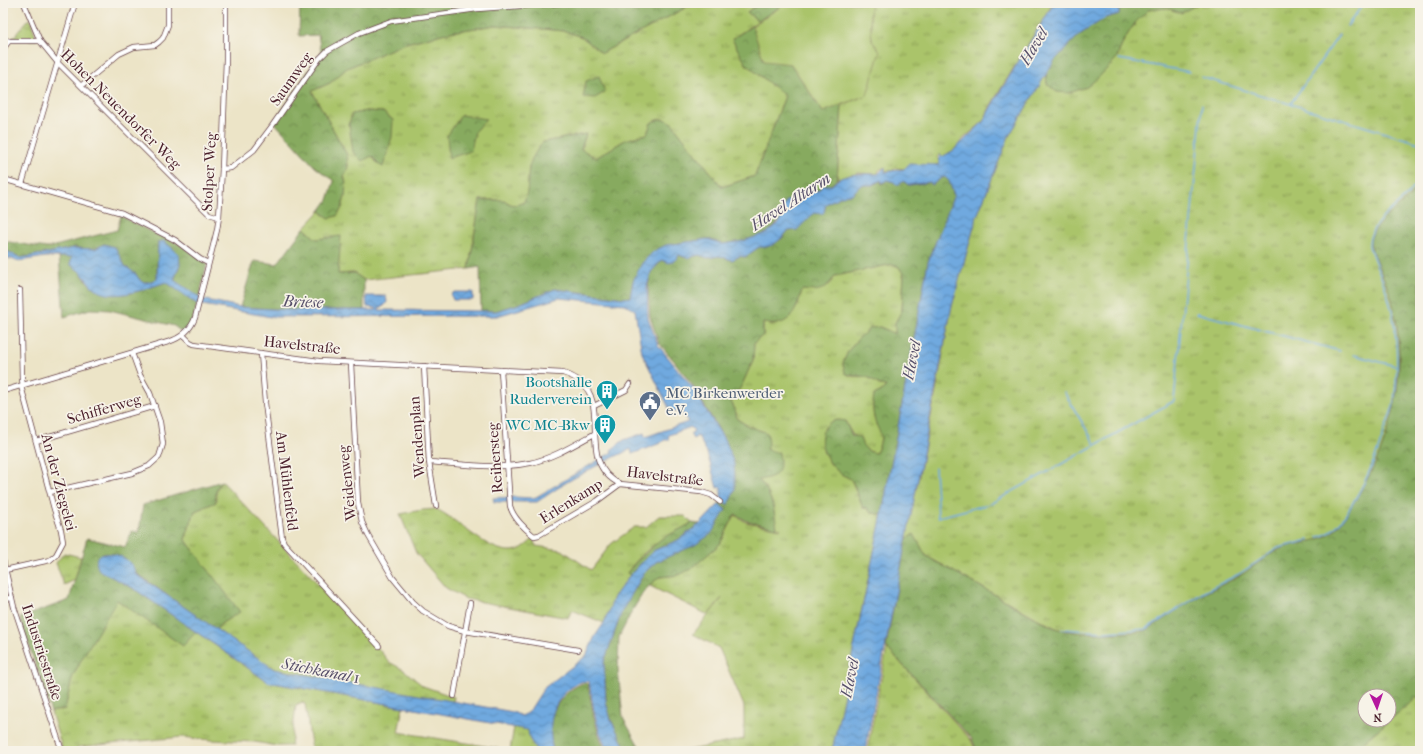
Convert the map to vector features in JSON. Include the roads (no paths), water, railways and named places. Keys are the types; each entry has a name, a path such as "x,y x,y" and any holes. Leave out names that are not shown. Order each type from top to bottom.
{"street":[{"name":"Hohen Neuendorfer Weg","path":"24,3 40,42 58,63 82,85 208,214 219,217"},
{"path":"22,184 75,3"},
{"path":"82,85 119,54 134,47 155,45 159,42 163,38 168,25 168,3"},
{"name":"Stolper Weg","path":"183,335 193,323 219,217 226,59 226,3"},
{"name":"Saumweg","path":"222,169 234,167 254,150 319,59 335,46 359,33 391,21 477,9 562,3"},
{"path":"3,39 9,41 40,42"},
{"path":"3,49 9,41"},
{"path":"3,179 114,210 177,242 208,263"},
{"name":"An der Ziegelei","path":"5,570 50,560 60,550 63,536 22,386 20,290"},
{"path":"3,391 175,340 183,335"},
{"name":"Havelstraße","path":"183,335 194,344 319,361 502,370 573,376 588,389 594,406 594,434 598,458 601,466 610,477 620,484 707,493 720,502"},
{"path":"50,492 132,473 149,466 159,457 163,444 160,422 150,393 140,375 132,353"},
{"name":"Am Mühlenfeld","path":"261,353 265,403 282,538 284,543 379,646"},
{"name":"Weidenweg","path":"351,363 358,503 362,522 368,535 393,578 413,602 431,617 448,626 465,631 578,650"},
{"name":"Wendenplan","path":"424,366 429,462 436,506"},
{"name":"Reihersteg","path":"502,370 510,504 514,514 534,536"},
{"path":"594,406 626,390 630,384"},
{"name":"Schifferweg","path":"36,441 155,406"},
{"path":"429,462 482,466 530,464 559,453 594,434"},
{"name":"Erlenkamp","path":"534,536 539,535 597,501 620,484"},
{"name":"Industriestraße","path":"3,560 12,598 62,751"},
{"path":"3,599 12,598"},
{"path":"454,696 470,603"}],"water":[{"path":"1054,3 1107,3 1119,9 1119,14 1105,18 1079,35 1054,61 1009,136 977,216 952,305 865,751 832,751 882,514 928,262 954,195 949,181 945,177 941,178 932,185 930,182 909,185 903,181 898,186 894,182 887,180 882,183 881,180 872,185 861,185 851,195 846,194 843,197 839,197 826,204 822,214 814,213 797,230 788,231 782,238 772,245 768,247 759,247 745,257 740,256 732,260 719,256 708,258 699,255 687,258 679,255 677,259 669,263 662,260 651,272 647,287 648,318 658,345 692,387 727,444 734,464 735,490 728,505 721,501 721,487 717,488 707,453 698,436 693,439 690,434 694,431 691,427 669,435 668,440 664,440 661,443 632,454 631,449 598,465 567,482 537,502 494,502 493,498 536,497 612,452 611,450 624,440 644,433 645,437 688,422 683,413 679,415 678,410 671,412 642,353 635,310 624,304 559,298 497,316 271,317 197,304 166,282 132,293 113,295 104,293 97,290 70,264 72,257 46,257 19,261 3,257 3,251 9,252 21,258 74,248 95,249 104,244 115,247 125,266 136,274 143,282 148,282 157,279 158,242 164,241 179,254 180,264 174,280 202,299 240,307 288,310 377,310 376,308 367,307 366,296 386,296 387,302 384,306 379,308 379,310 496,311 519,304 555,289 624,298 630,297 633,281 642,263 654,251 666,245 708,239 723,244 743,241 767,233 780,222 780,216 784,216 786,212 782,210 786,201 798,198 803,191 818,191 823,185 832,185 841,178 847,176 859,174 878,174 885,167 885,172 904,169 909,164 939,165 940,154 942,157 954,150 983,122"},
{"path":"454,292 473,292 473,300 453,300 451,295"},
{"path":"719,504 726,510 711,534 695,545 656,562 644,573 622,611 604,662 606,702 611,720 627,751 608,751 598,726 589,682 587,681 580,682 572,687 559,700 555,708 551,724 551,742 553,751 537,751 530,739 528,730 268,682 133,588 100,571 96,563 97,557 106,554 120,556 129,561 136,574 274,669 513,712 521,716 528,713 544,688 586,656 595,636 604,623 614,597 630,575 653,551 678,540 700,524"}],"waterway":[{"path":"1347,26 1364,3"},
{"path":"1291,103 1339,35"},
{"path":"1119,59 1190,72"},
{"path":"1201,77 1419,143"},
{"path":"935,468 938,517 990,504 1174,401 1202,104"},
{"path":"1318,537 1332,530 1342,520 1358,494 1380,446 1392,409 1395,394 1397,367 1396,339 1392,312 1387,293 1369,246 1371,235 1376,225 1411,191 1417,182 1419,172"},
{"path":"1197,313 1340,351"},
{"path":"1354,355 1396,366"},
{"path":"1064,392 1095,444"},
{"path":"1062,629 1104,632 1146,629 1204,592 1239,574 1278,548 1309,540"}],"place":[{"name":"Bootshalle Ruderverein","path":"607,410"},
{"name":"MC Birkenwerder e.V.","path":"650,422"},
{"name":"WC MC-Bkw","path":"605,444"}],"water label":[{"name":"Havel","path":"1033,46"},
{"name":"Havel Altarm","path":"790,201"},
{"name":"Briese","path":"303,301"},
{"name":"Havel","path":"911,360"},
{"name":"Stichkanal 1","path":"321,670"},
{"name":"Havel","path":"849,678"}]}
